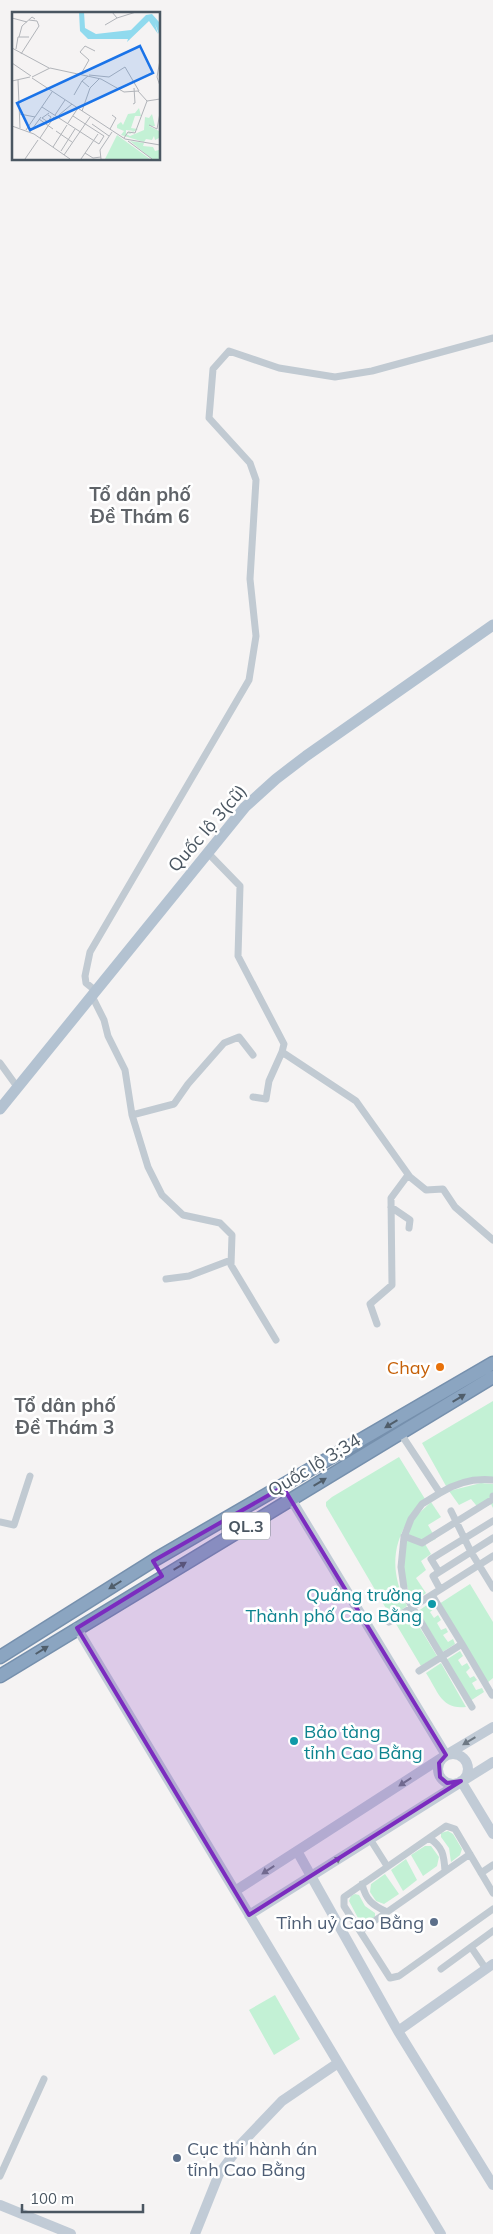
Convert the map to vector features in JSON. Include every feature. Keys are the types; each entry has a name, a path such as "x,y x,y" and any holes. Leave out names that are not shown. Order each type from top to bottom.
{"highway":[{"name":"Quốc lộ 3;34","path":"0,1657 153,1561 493,1363"},
{"name":"Quốc lộ 3;34","path":"0,1676 493,1377"},
{"path":"283,1487 291,1499"},
{"path":"153,1561 162,1576"}],"main road":[{"name":"Quốc lộ 3(cũ)","path":"0,1110 240,813 276,779 493,625"}],"street":[{"path":"276,1340 231,1265 232,1235 220,1223 183,1215 162,1195 148,1167 132,1115 125,1070 108,1036 104,1020 94,994 86,984 85,976 90,952 249,680 256,636 250,579 256,480 250,463 209,418 212,369 230,351 279,368 335,376 372,371 493,338"},
{"path":"207,852 240,886 238,956 284,1044 269,1080 266,1099 253,1097"},
{"path":"132,1115 174,1104 188,1084 224,1043 239,1037 253,1055"},
{"path":"282,1052 356,1101 408,1175 426,1190 443,1189 455,1206 493,1240"},
{"path":"0,1063 18,1088"},
{"path":"376,1324 370,1304 392,1285 391,1198 408,1175"},
{"path":"391,1207 410,1220 409,1228"},
{"path":"166,1280 188,1276 231,1260"},
{"path":"401,1434 440,1493"},
{"path":"0,1522 14,1525 30,1476"},
{"path":"472,1707 405,1596 401,1567 404,1536 411,1518 422,1504 453,1485 469,1481 493,1480"},
{"path":"404,1536 422,1543 492,1499 493,1496"},
{"path":"291,1499 446,1756"},
{"path":"451,1511 471,1552 493,1588"},
{"path":"439,1572 431,1559 493,1521"},
{"path":"440,1589 433,1576 493,1538"},
{"path":"389,1622 493,1556"},
{"path":"432,1595 492,1695"},
{"path":"77,1628 441,2234"},
{"path":"419,1670 462,1644"},
{"path":"235,1891 493,1727"},
{"path":"455,1754 464,1759 468,1768 467,1773 457,1783 447,1783 440,1777 439,1763 446,1756 455,1754"},
{"path":"249,1915 493,1762"},
{"path":"461,1781 493,1834"},
{"path":"493,1893 455,1829 446,1826 344,1897 344,1906 390,1978 399,1976 493,1909"},
{"path":"429,1838 438,1844 444,1853 445,1871"},
{"path":"370,1839 387,1866"},
{"path":"297,1852 398,2031 493,2185"},
{"path":"360,1931 470,1854"},
{"path":"481,1873 493,1865"},
{"path":"362,1884 365,1897 373,1906 387,1912"},
{"path":"441,1969 493,1931"},
{"path":"398,2031 490,1967 471,1948"},
{"path":"195,2234 219,2174 241,2144 282,2101 338,2063"},
{"path":"0,2176 44,2079"},
{"path":"0,2205 71,2234"}],"highlighted area":[{"path":"283,1487 446,1755 439,1763 440,1777 447,1783 461,1781 249,1915 77,1628 162,1576 153,1561"}],"green space":[{"path":"493,1401 493,1480 446,1486 422,1443"},
{"path":"399,1457 425,1499 406,1524 396,1550 397,1577 400,1591 407,1606 391,1617 326,1506 326,1502"},
{"path":"481,1483 493,1484 493,1508 491,1504 480,1510 471,1499 459,1505 449,1491"},
{"path":"431,1502 441,1517 428,1525 436,1539 425,1544 431,1554 421,1561 426,1570 416,1578 426,1593 412,1604 402,1568 403,1549 413,1519"},
{"path":"470,1584 493,1622 493,1678 487,1683 439,1604"},
{"path":"431,1602 435,1608 430,1612 434,1618 438,1615 441,1620 437,1623 441,1630 446,1628 448,1632 443,1635 448,1642 453,1639 455,1644 441,1653 417,1612"},
{"path":"411,1613 437,1656 421,1666 396,1624"},
{"path":"460,1651 463,1656 458,1660 462,1666 467,1663 470,1668 466,1672 470,1678 474,1676 477,1680 472,1683 476,1690 482,1688 484,1692 470,1701 446,1660"},
{"path":"441,1663 466,1707 451,1705 441,1698 426,1673"},
{"path":"448,1831 453,1834 462,1849 460,1855 451,1862 449,1848 441,1837 441,1833"},
{"path":"425,1846 431,1846 439,1857 437,1866 423,1876 411,1855"},
{"path":"406,1859 417,1880 403,1891 391,1870"},
{"path":"385,1874 399,1894 384,1904 376,1901 370,1892 371,1884"},
{"path":"359,1895 365,1906 375,1913 375,1917 364,1922 358,1918 349,1901 351,1896"},
{"path":"275,1995 300,2039 274,2055 249,2010"}],"place":[{"name":"Chay","path":"440,1367"},
{"name":"Quảng trường Thành phố Cao Bằng","path":"432,1604"},
{"name":"Bảo tàng tỉnh Cao Bằng","path":"294,1741"},
{"name":"Tỉnh uỷ Cao Bằng","path":"434,1922"},
{"name":"Cục thi hành án tỉnh Cao Bằng","path":"177,2158"}],"district":[{"name":"Tổ dân phố Đề Thám 6","path":"140,505"},
{"name":"Tổ dân phố Đề Thám 3","path":"65,1416"}]}
